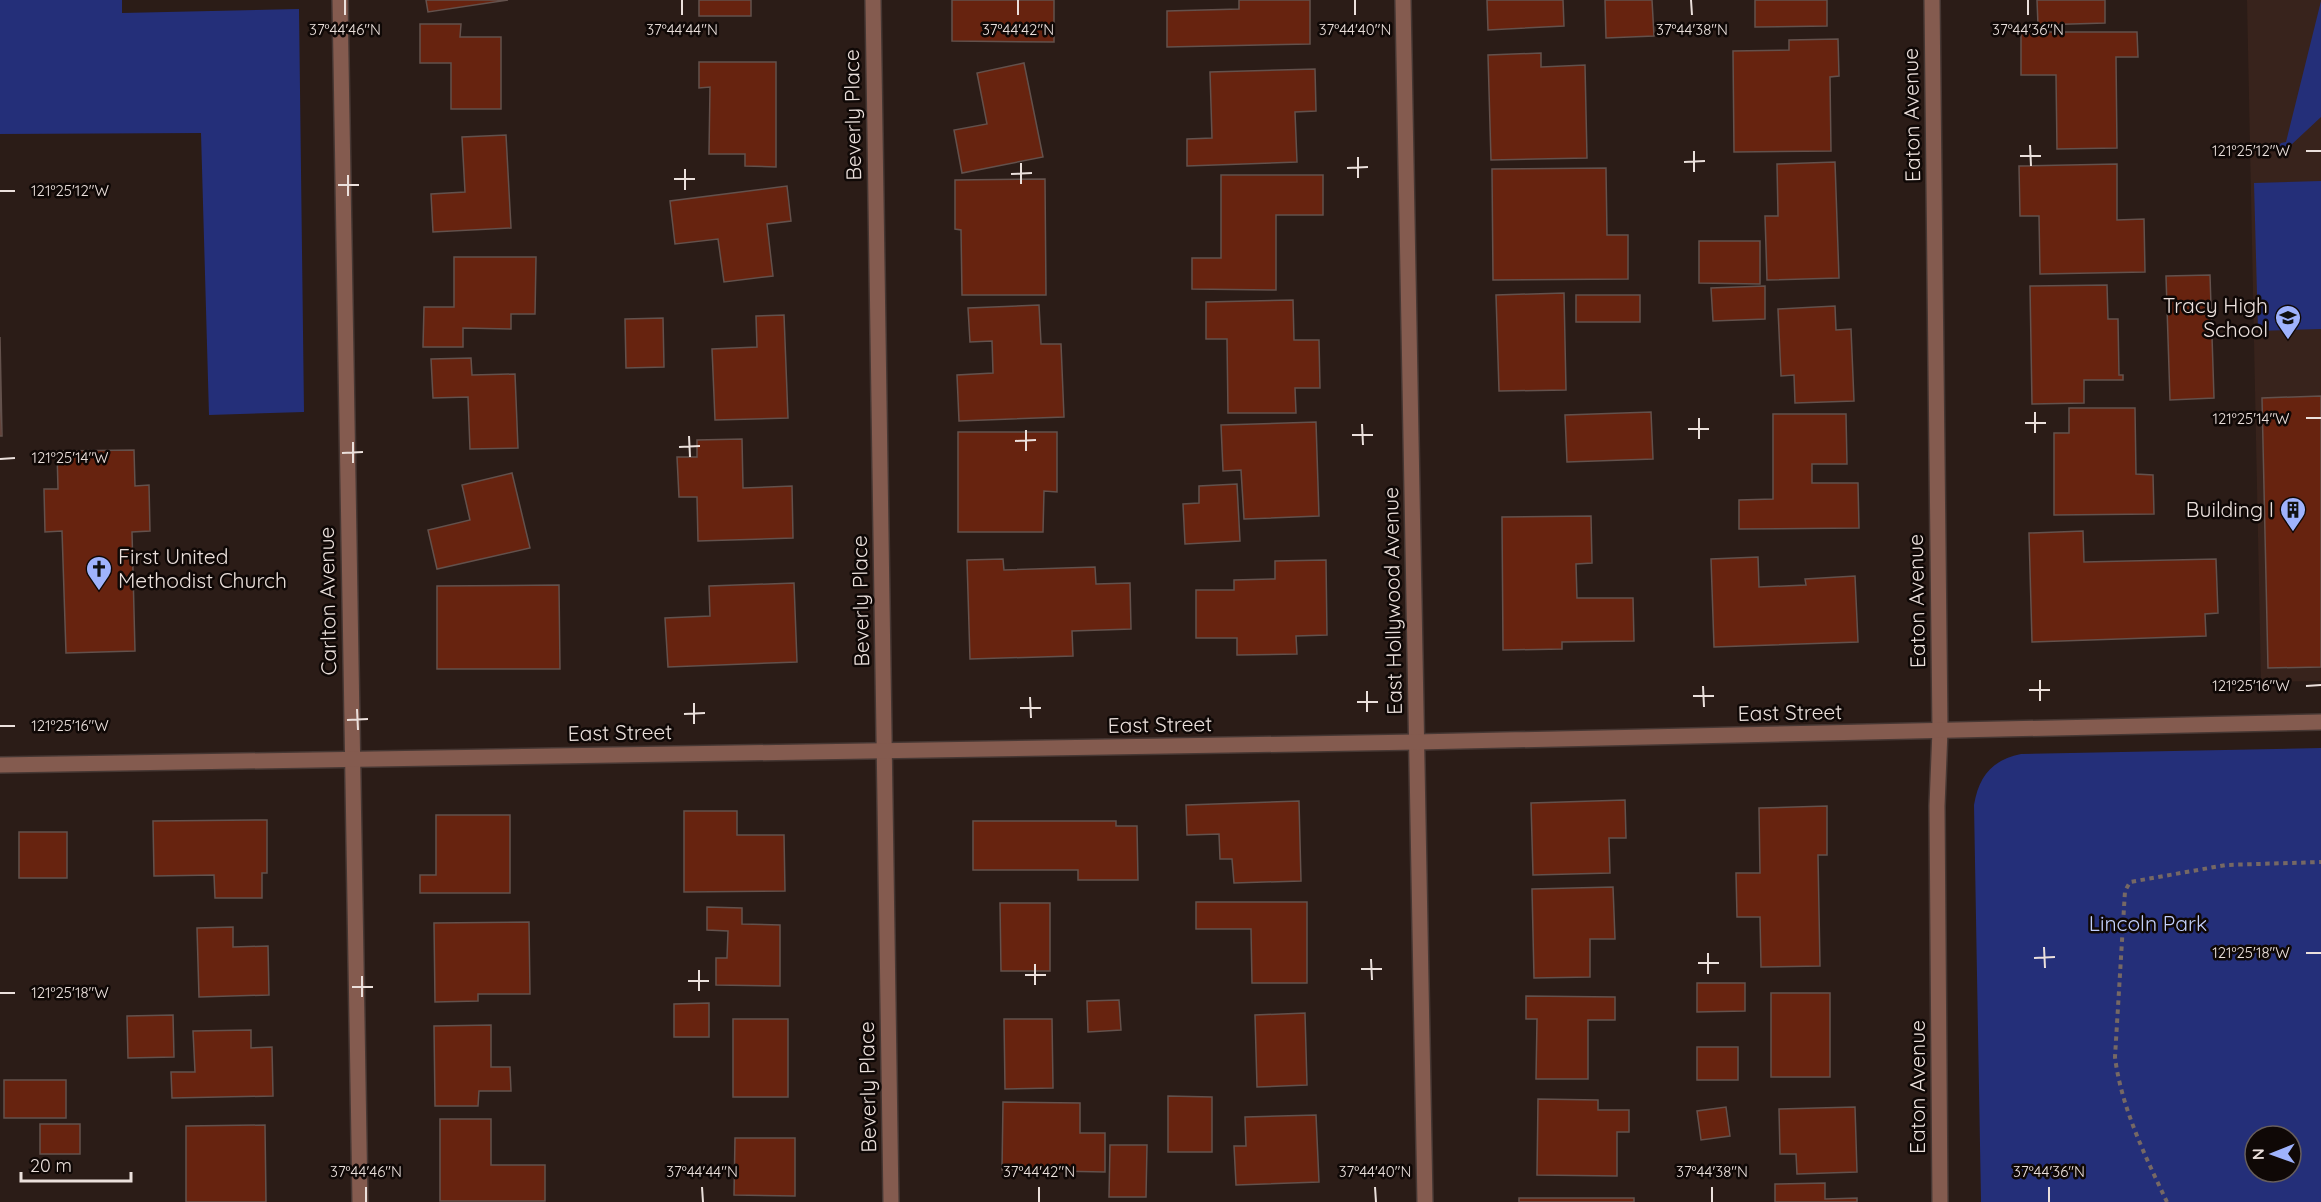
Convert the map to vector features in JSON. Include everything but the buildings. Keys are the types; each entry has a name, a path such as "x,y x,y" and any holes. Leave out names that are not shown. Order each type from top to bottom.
{"street":[{"name":"Carlton Avenue","path":"340,0 360,1202"},
{"name":"Beverly Place","path":"873,0 891,1202"},
{"name":"East Hollywood Avenue","path":"1403,0 1425,1202"},
{"name":"Eaton Avenue","path":"1932,0 1940,730 1937,818 1940,1202"},
{"name":"East Street","path":"0,765 1417,742 2321,722"}],"path":[{"path":"2167,1202 2134,1125 2117,1075 2115,1057 2126,891 2130,882 2226,865 2321,862"}],"shaded area":[{"name":"Tracy High School","path":"2247,0 2321,0 2321,681 2261,682"}],"green space":[{"path":"0,0 122,0 122,13 299,9 304,412 209,415 201,133 0,134"},
{"path":"2321,1 2321,117 2291,145 2288,155 2279,152 2278,147 2281,143 2286,142"},
{"path":"2321,181 2321,329 2258,331 2254,183"},
{"name":"Lincoln Park","path":"2321,748 2321,1202 1981,1202 1974,805 1979,786 1988,771 2002,760 2021,754"}],"place":[{"name":"Tracy High School","path":"2288,341"},
{"name":"Building I","path":"2293,533"},
{"name":"First United Methodist Church","path":"99,592"}]}
